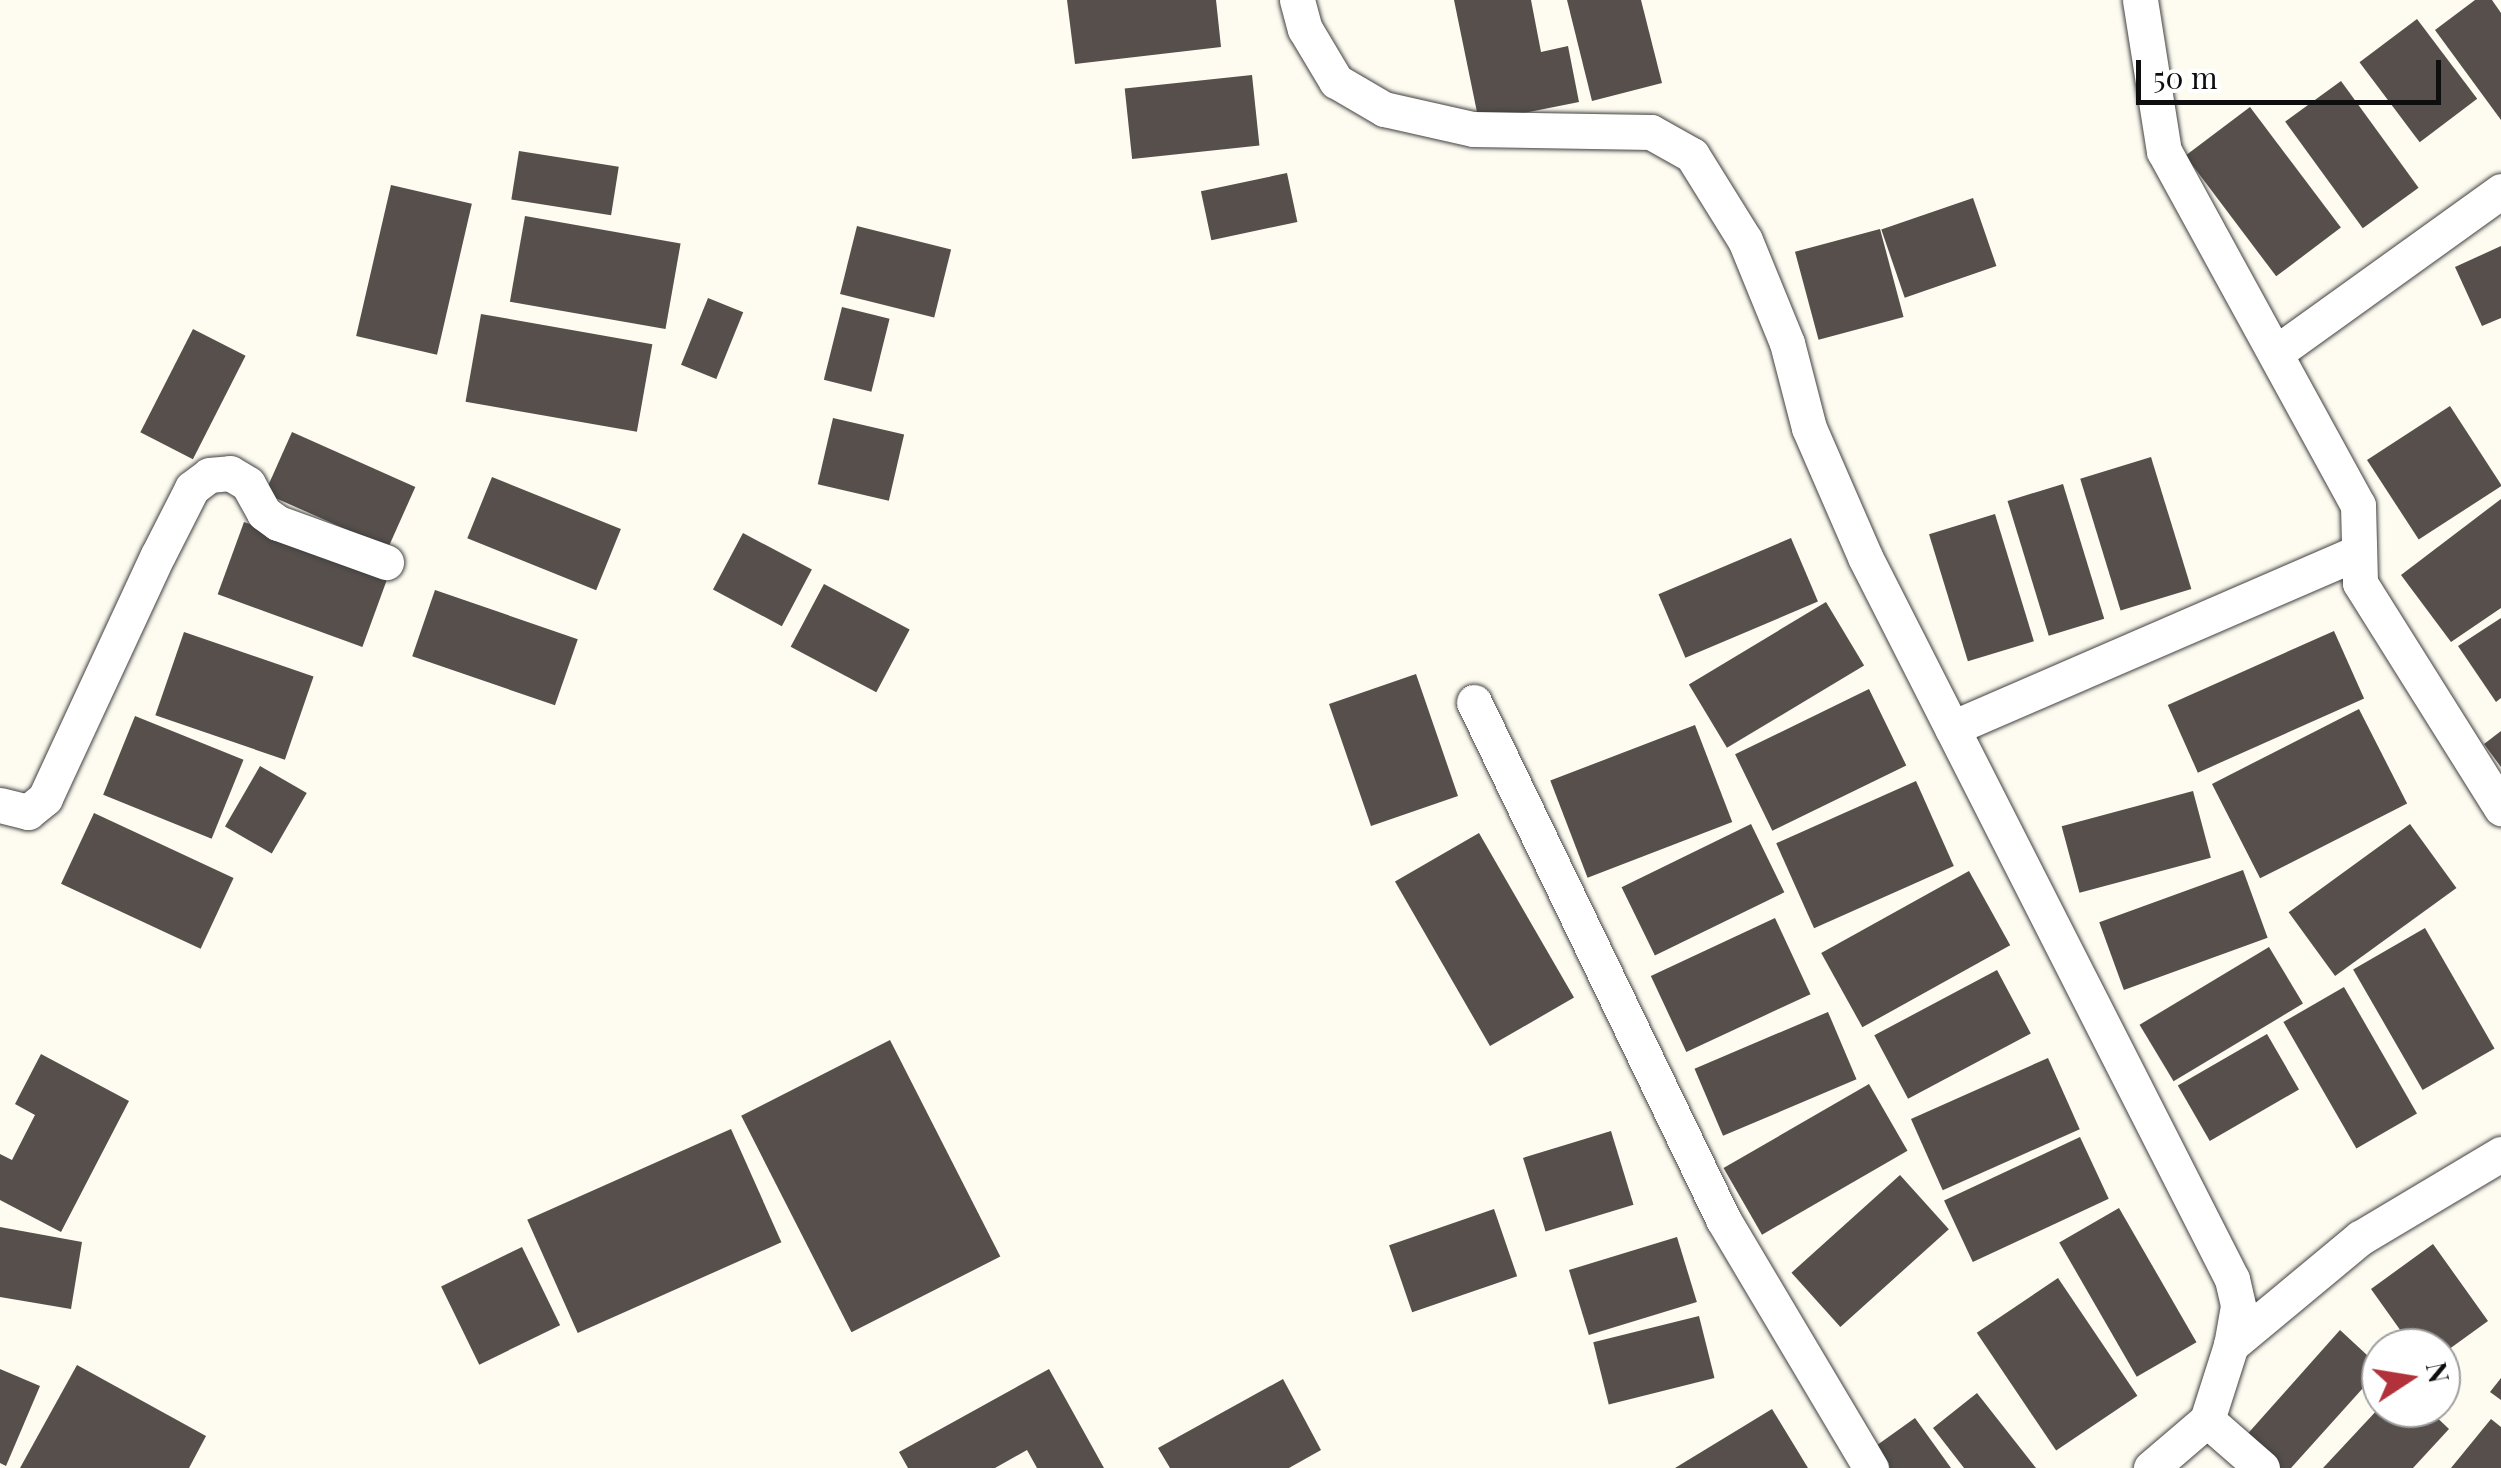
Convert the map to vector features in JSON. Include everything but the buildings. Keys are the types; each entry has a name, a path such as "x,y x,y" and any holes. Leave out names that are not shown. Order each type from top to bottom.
{"street":[{"path":"1297,0 1304,29 1336,81 1384,108 1473,129 1651,132 1692,156 1746,240 1786,343 1808,428 1952,728 2232,1278 2238,1306 2231,1345 2207,1420 2151,1468"},
{"path":"2140,0 2164,152 2358,505 2362,535 2357,553 2360,582 2501,808"},
{"path":"2277,352 2501,191"},
{"path":"0,805 28,812 45,798 166,538 192,488 210,475 230,473 248,484 264,513 278,523 386,562"},
{"path":"1952,728 2357,553"},
{"path":"1474,702 1723,1219 1871,1468"},
{"path":"2231,1345 2360,1238 2501,1154"},
{"path":"2207,1420 2262,1468"}]}
